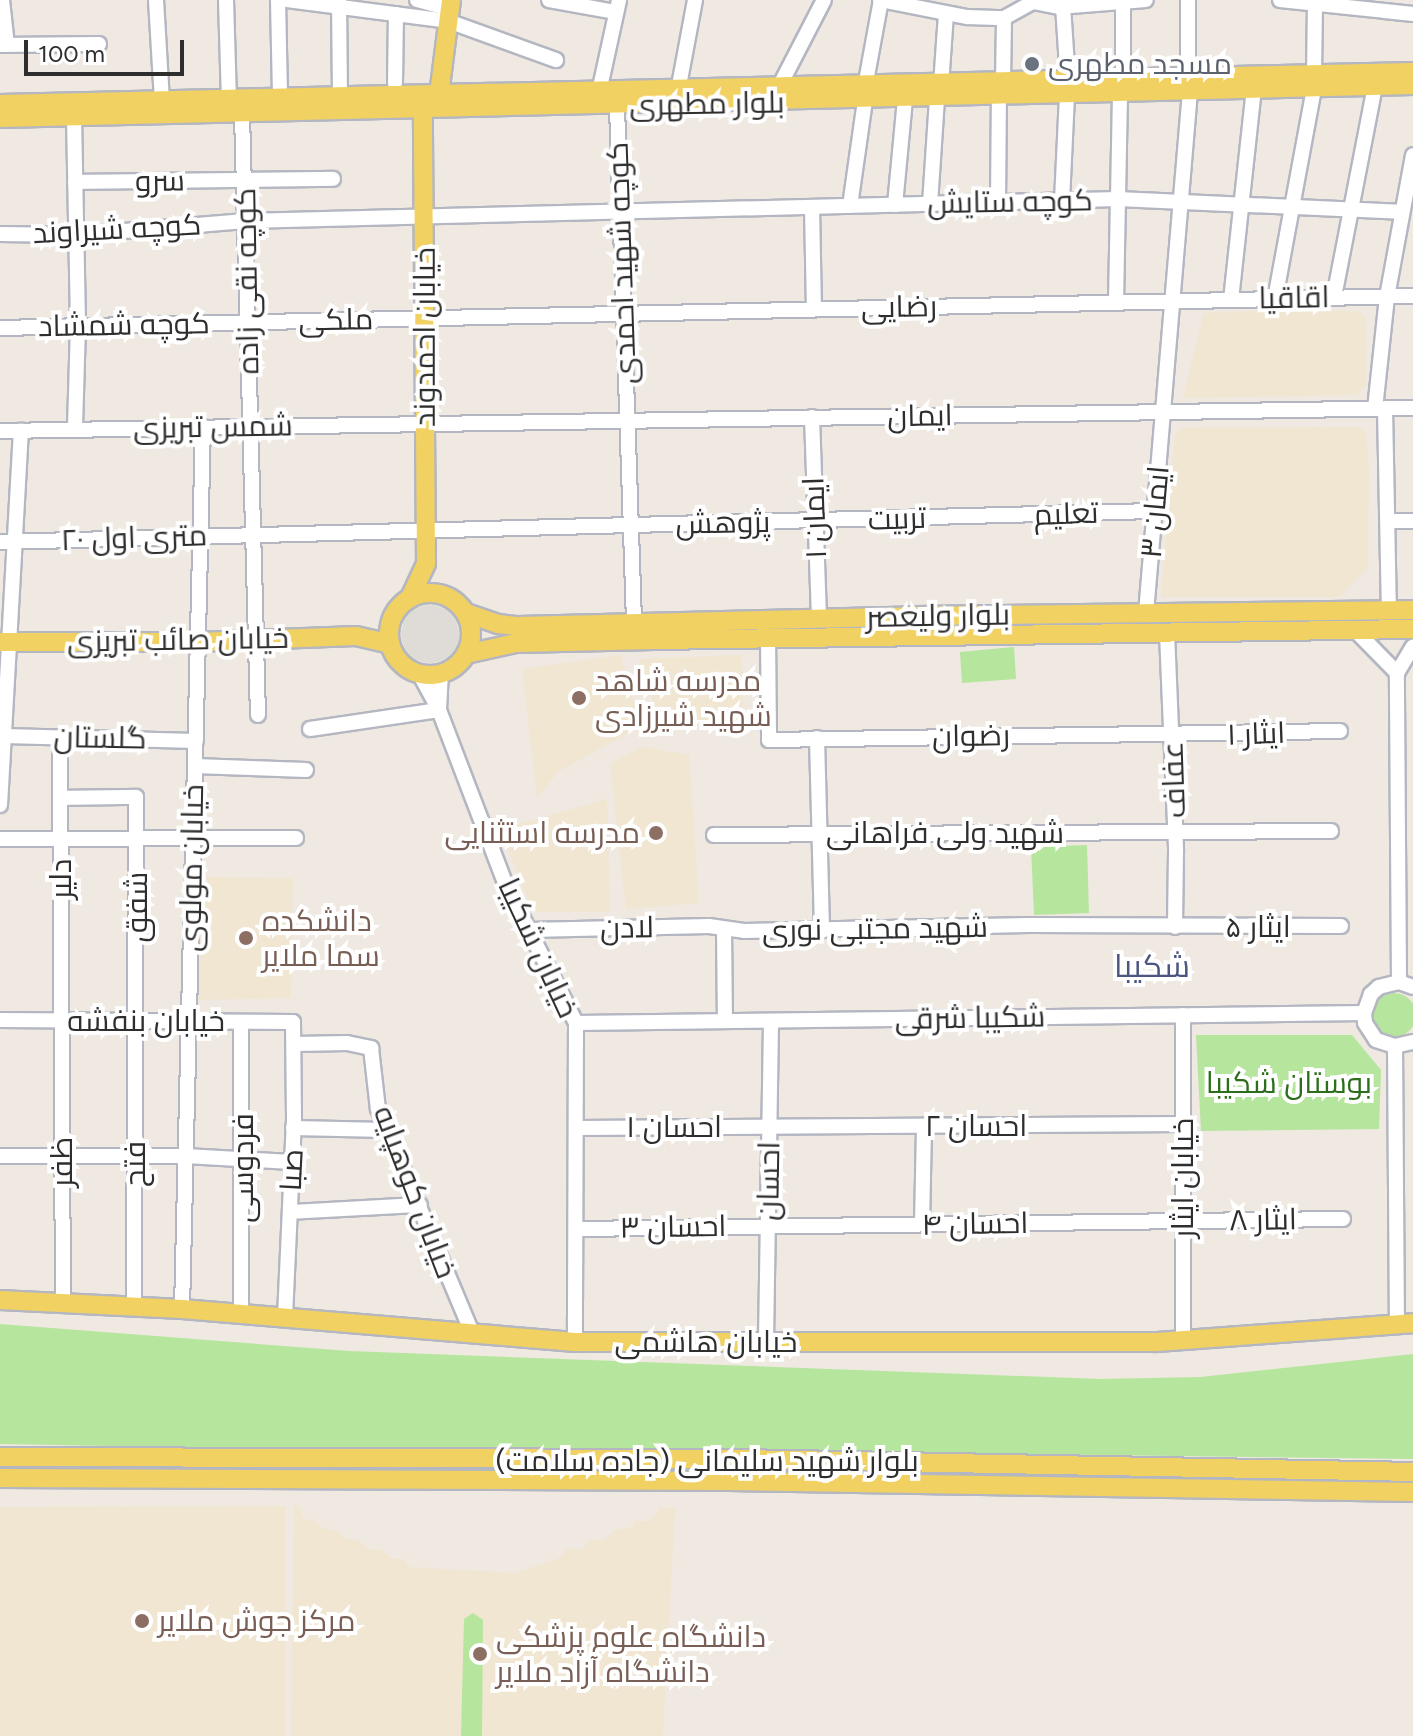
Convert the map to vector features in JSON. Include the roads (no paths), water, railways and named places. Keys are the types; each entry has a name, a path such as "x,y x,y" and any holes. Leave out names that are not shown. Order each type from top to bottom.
{"main road":[{"path":"423,110 439,95 450,10"},
{"name":"بلوار مطهری","path":"1189,84 1254,89 1413,72"},
{"name":"بلوار مطهری","path":"0,118 617,106 865,94 1314,81 1375,86 1413,85"},
{"name":"بلوار مطهری","path":"0,104 779,87 905,99 939,92"},
{"name":"خیابان احمدوند","path":"423,110 426,564"},
{"path":"356,636 395,613 410,598 426,564 466,613 472,634 466,654 441,674 419,673 401,663 388,634 395,613"},
{"path":"410,598 430,593 451,598"},
{"name":"بلوار ولیعصر","path":"466,613 498,624 518,626 634,621 1413,610"},
{"path":"1146,613 1167,633"},
{"name":"بلوار ولیعصر","path":"466,654 516,643 1413,629"},
{"path":"356,636 390,644"},
{"name":"خیابان صائب تبریزی","path":"5,642 198,642 356,636"},
{"name":"خیابان هاشمی","path":"0,1300 182,1309 575,1342 1037,1344 1183,1340 1405,1324"},
{"name":"بلوار شهید سلیمانی (جاده سلامت)","path":"0,1457 739,1459 1413,1472"},
{"name":"بلوار شهید سلیمانی (جاده سلامت)","path":"0,1478 729,1481 1413,1492"}],"street":[{"path":"2,0 4,45 99,44"},
{"path":"156,0 162,101"},
{"path":"226,0 229,100"},
{"path":"278,0 280,99"},
{"path":"287,0 339,3 396,14 450,10"},
{"path":"417,0 450,10 556,60"},
{"path":"549,0 618,6 599,92"},
{"path":"678,91 695,0"},
{"path":"779,87 824,0"},
{"path":"850,206 880,0 946,14 1004,18 1033,1 1063,6 1146,0"},
{"name":"ایمان ۳","path":"1146,613 1182,202 1189,84 1188,0"},
{"path":"1280,0 1413,14"},
{"path":"1116,302 1123,1"},
{"path":"339,3 340,97"},
{"path":"1275,299 1314,81 1315,4"},
{"path":"1062,201 1067,88 1063,6"},
{"path":"395,83 396,14"},
{"path":"930,204 946,14"},
{"path":"998,203 1004,18"},
{"path":"1334,297 1375,86"},
{"path":"1231,300 1254,89"},
{"path":"895,205 905,99"},
{"name":"کوچه شهید احمدی","path":"617,106 634,621"},
{"name":"کوچه نقی زاده","path":"242,114 258,715"},
{"path":"74,116 78,326 75,430"},
{"path":"1389,610 1389,521 1380,408 1387,297 1400,212 1413,155"},
{"name":"سرو","path":"75,182 333,179"},
{"name":"کوچه ستایش","path":"620,212 1118,199 1400,212"},
{"path":"812,207 814,309"},
{"name":"کوچه شیراوند","path":"0,234 76,235 245,221 620,212"},
{"name":"اقاقیا","path":"1175,301 1413,296"},
{"name":"رضایی","path":"624,314 1175,301"},
{"name":"ملکی","path":"248,322 624,314"},
{"name":"کوچه شمشاد","path":"0,328 248,322"},
{"name":"ایمان","path":"426,423 1413,408"},
{"name":"ایمان ۱","path":"812,417 819,619"},
{"name":"شمس تبریزی","path":"0,431 426,423"},
{"name":"خیابان مولوی","path":"182,1309 203,427"},
{"path":"0,805 7,542 21,431"},
{"name":"تعلیم","path":"978,516 1154,511"},
{"name":"تربیت","path":"815,521 978,516"},
{"name":"پژوهش","path":"425,529 815,521"},
{"path":"1389,521 1413,521"},
{"name":"۲۰ متری اول","path":"7,542 425,529"},
{"path":"1356,631 1397,673 1405,728 1406,984 1389,983 1371,994 1364,1013 1365,1023 1376,1040 1395,1046 1413,1042"},
{"name":"عفاف","path":"1167,633 1175,831 1175,927"},
{"name":"رضوان","path":"768,637 769,740 1172,736"},
{"path":"1397,673 1413,646"},
{"name":"خیابان شکیبا","path":"419,673 439,710 505,883 576,1023 575,1342"},
{"path":"310,729 439,710 441,674"},
{"name":"ایثار ۱","path":"1172,736 1340,731"},
{"name":"گلستان","path":"2,743 60,737 196,741"},
{"name":"دلیر","path":"60,737 62,1021"},
{"path":"817,738 822,930"},
{"path":"195,766 306,770"},
{"name":"شفق","path":"61,798 136,797 136,1021"},
{"name":"شهید ولی فراهانی","path":"714,835 1331,831"},
{"path":"0,839 296,838"},
{"name":"ایثار ۵","path":"1175,927 1341,926"},
{"name":"شهید مجتبی نوری","path":"724,929 1175,927"},
{"path":"724,929 725,1021"},
{"name":"لادن","path":"529,930 724,929"},
{"name":"شکیبا شرقی","path":"576,1023 1364,1013"},
{"name":"خیابان ایثار","path":"1183,1015 1183,1340"},
{"name":"خیابان بنفشه","path":"0,1020 293,1022"},
{"name":"ظفر","path":"62,1021 63,1303"},
{"name":"فتح","path":"134,1308 136,1021"},
{"name":"احسان","path":"766,1341 771,1021"},
{"name":"فردوسی","path":"241,1022 244,1160 241,1314"},
{"name":"صبا","path":"285,1318 293,1128 293,1022"},
{"name":"خیابان کوهپایه","path":"295,1044 347,1043 371,1048 378,1109 472,1333"},
{"path":"1395,1046 1396,1214 1405,1324"},
{"name":"احسان ۲","path":"770,1127 1183,1124"},
{"path":"922,1224 924,1126"},
{"name":"احسان ۱","path":"578,1128 770,1127"},
{"path":"293,1128 387,1130"},
{"path":"0,1156 185,1156 292,1162"},
{"path":"290,1212 420,1205"},
{"path":"1396,1214 1413,1214"},
{"name":"ایثار ۸","path":"1183,1221 1343,1219"},
{"name":"احسان ۴","path":"768,1226 1183,1221"},
{"name":"احسان ۳","path":"577,1229 768,1226"}],"place":[{"name":"مسجد مطهری","path":"1032,64"},
{"name":"مدرسه شاهد شهید شیرزادی","path":"579,698"},
{"name":"مدرسه استثنایی","path":"656,833"},
{"name":"دانشکده سما ملایر","path":"246,938"},
{"name":"مرکز جوش ملایر","path":"142,1621"},
{"name":"دانشگاه علوم پزشکی دانشگاه آزاد ملایر","path":"480,1654"}],"district":[{"name":"شکیبا","path":"1152,966"}],"park label":[{"name":"بوستان شکیبا","path":"1289,1083"}]}
